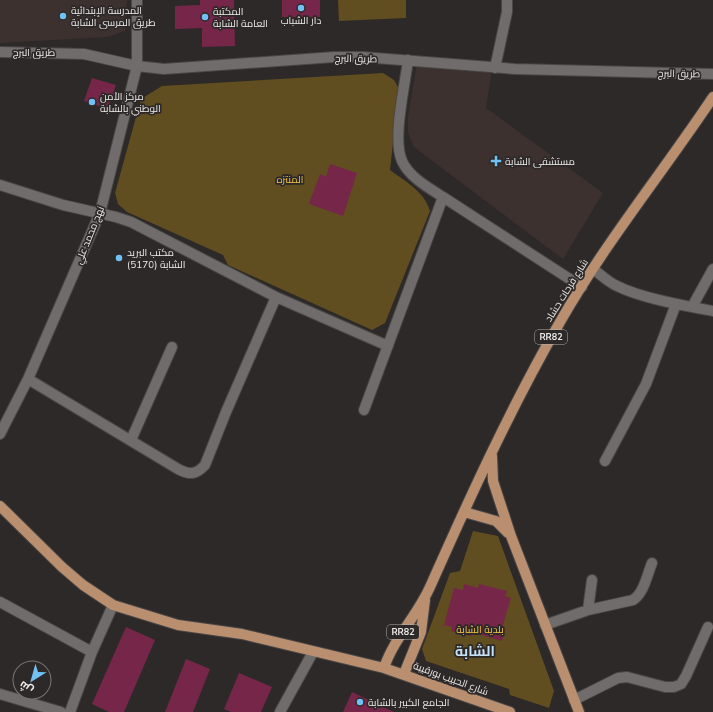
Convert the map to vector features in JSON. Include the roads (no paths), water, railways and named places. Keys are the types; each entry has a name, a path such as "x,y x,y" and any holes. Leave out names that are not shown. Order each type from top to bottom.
{"main road":[{"name":"شارع فرحات حشاد","path":"384,668 389,653 425,598 504,425 542,355 593,269 640,198 713,97"},
{"path":"492,452 493,481 510,536 576,707"},
{"name":"شارع الحبيب بورقيبة","path":"1,509 83,585 114,605 178,625 242,634 384,668 510,712"},
{"path":"464,512 496,521 510,536"},
{"name":"شارع فرحات حشاد","path":"404,674 421,632 425,598"}],"street":[{"name":"نهج محمد علي","path":"0,434 28,379 100,213 137,66 136,0"},
{"path":"495,68 507,12 507,0"},
{"name":"طريق البرج","path":"0,52 84,54 137,66 179,68 334,57 408,60 495,68 713,74"},
{"path":"408,60 398,133 399,150 402,162 410,171 443,197 582,287"},
{"path":"0,185 63,205 116,217 154,233 276,297 388,346"},
{"path":"364,410 443,197"},
{"path":"593,269 615,285 676,304 713,311"},
{"path":"692,307 713,269"},
{"path":"28,379 186,473 192,474 199,472 207,461 228,406 276,297"},
{"path":"605,461 646,384 676,304"},
{"path":"131,440 172,347"},
{"path":"545,624 588,610 626,602 638,597 652,563"},
{"path":"588,610 592,580"},
{"path":"0,602 92,652"},
{"path":"70,712 92,652 114,605"},
{"path":"576,707 618,678 627,677 665,687 674,687 681,684 708,627"},
{"path":"280,712 313,652"},
{"path":"0,694 61,712"}],"place":[{"name":"دار الشباب","path":"301,8"},
{"name":"المدرسة الإبتدائية طريق المرسى الشابة","path":"63,16"},
{"name":"المكتبة العامة الشابة","path":"205,17"},
{"name":"مركز الأمن الوطني بالشابة","path":"92,102"},
{"name":"مستشفى الشابة","path":"496,161"},
{"name":"مكتب البريد الشابة (5170)","path":"119,258"},
{"name":"الجامع الكبير بالشابة","path":"360,702"}],"district":[{"name":"الشابة","path":"475,651"}],"park label":[{"name":"المنتزه","path":"290,179"},
{"name":"بلدية الشابة","path":"480,629"}]}
